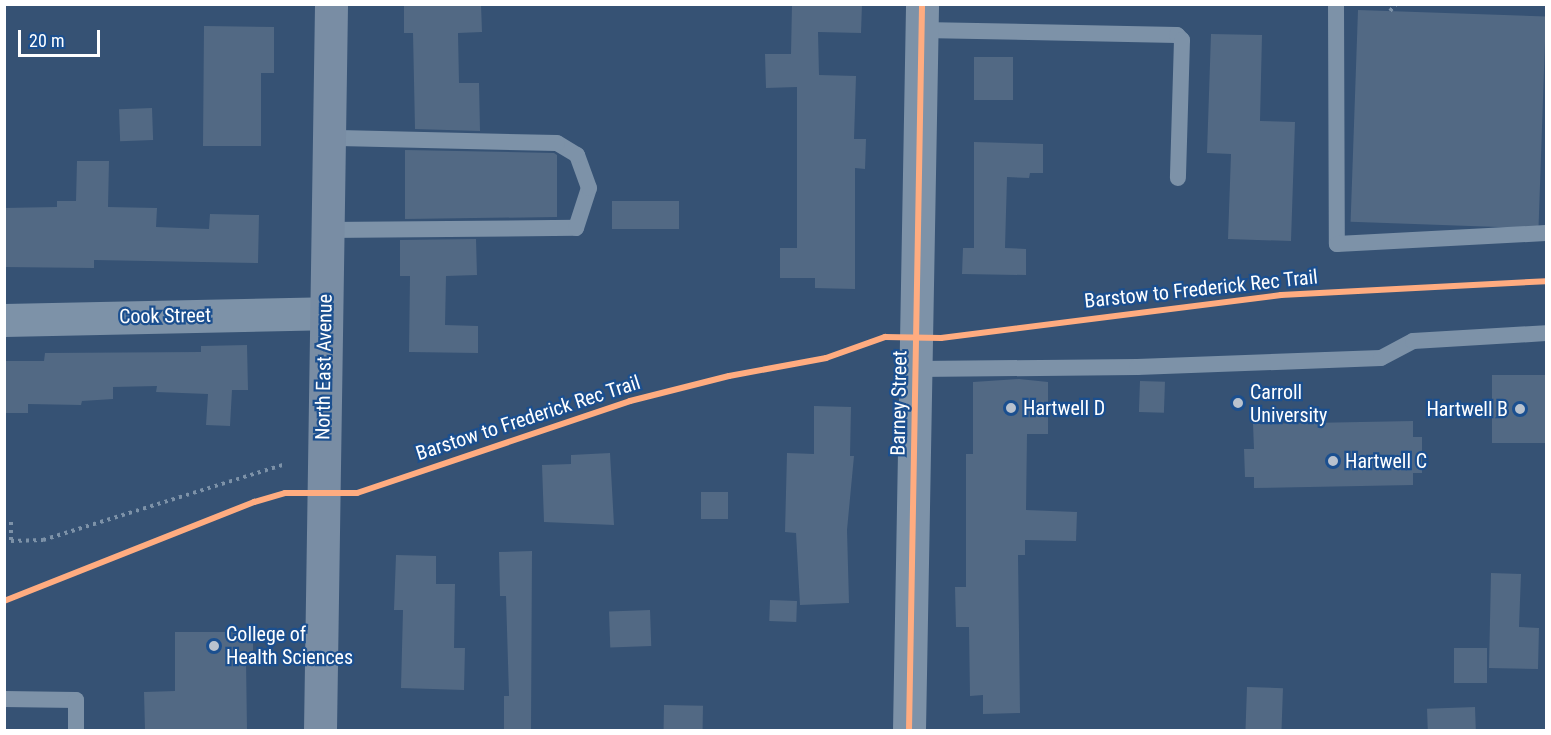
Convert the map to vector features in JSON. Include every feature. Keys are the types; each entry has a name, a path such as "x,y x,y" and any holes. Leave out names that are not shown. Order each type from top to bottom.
{"main road":[{"name":"North East Avenue","path":"320,730 331,4"}],"street":[{"name":"Barney Street","path":"909,730 922,17"},
{"name":"Cook Street","path":"4,320 325,313"}],"lane":[{"path":"1336,4 1337,244 1546,233"},
{"path":"922,17 1177,36 1182,40 1178,178"},
{"path":"326,230 576,228 589,188 577,155 557,143 328,138"},
{"path":"916,369 1137,367 1381,358 1394,354 1413,341 1546,333"},
{"path":"4,699 76,700 76,730"}],"path":[{"path":"1390,11 1396,4"},
{"path":"11,522 12,541 43,540 275,464 285,464"}],"building":[{"path":"404,4 481,4 482,32 458,33 459,83 479,83 480,131 415,129 413,33 404,33"},
{"path":"792,4 862,4 861,33 818,32 819,75 856,76 854,139 866,139 865,169 855,168 855,289 815,288 815,278 780,278 780,248 797,248 797,87 766,88 765,54 791,54"},
{"path":"1358,10 1546,17 1538,228 1351,222"},
{"path":"204,26 274,27 274,73 261,73 261,146 203,146"},
{"path":"1211,34 1262,35 1260,121 1295,122 1291,241 1228,239 1231,154 1207,153"},
{"path":"974,57 1013,57 1013,100 974,100"},
{"path":"152,108 153,140 120,141 119,109"},
{"path":"974,142 1043,144 1043,173 1030,173 1029,178 1007,177 1005,248 1026,249 1026,275 962,274 963,248 974,248"},
{"path":"405,150 554,153 557,155 557,217 405,219"},
{"path":"77,161 109,161 108,207 157,208 156,227 209,229 210,214 259,215 258,263 94,260 94,268 4,267 4,208 57,207 57,201 76,201"},
{"path":"612,201 679,201 679,229 612,229"},
{"path":"476,239 477,275 446,276 445,325 478,326 478,353 409,352 410,276 400,276 400,240"},
{"path":"247,345 248,390 232,390 230,426 206,425 208,394 156,392 157,386 113,387 113,399 82,401 81,405 28,404 28,413 4,413 4,361 44,361 45,353 201,352 201,346"},
{"name":"Hartwell B","path":"1492,375 1546,375 1546,443 1492,443"},
{"path":"1019,379 1048,382 1048,434 1027,434 1026,510 1077,512 1076,541 1025,540 1025,555 1018,555 1020,713 983,714 983,695 970,696 969,627 956,627 955,587 966,587 966,454 973,454 973,382"},
{"path":"1140,381 1165,382 1164,413 1139,412"},
{"path":"814,406 851,407 850,456 854,456 847,530 849,603 800,605 796,533 785,532 787,453 814,454"},
{"name":"Hartwell C","path":"1413,421 1413,437 1422,437 1422,473 1413,473 1413,485 1254,488 1254,477 1245,477 1244,449 1254,449 1253,424"},
{"path":"610,453 614,525 544,522 542,465 571,464 571,455"},
{"path":"701,492 728,492 728,519 701,519"},
{"path":"532,551 531,730 504,730 504,696 509,696 506,596 500,596 499,552"},
{"path":"396,555 436,556 436,584 455,584 454,648 465,648 464,690 401,688 403,610 394,610"},
{"path":"1491,573 1521,574 1519,627 1539,628 1538,669 1489,668"},
{"path":"770,600 797,601 796,622 769,621"},
{"path":"650,610 651,646 610,647 609,611"},
{"path":"175,632 253,632 253,660 246,660 247,730 145,730 144,692 175,691"},
{"path":"1454,648 1487,648 1487,683 1454,683"},
{"path":"1247,687 1283,688 1282,730 1245,730"},
{"path":"664,705 703,706 703,730 664,730"},
{"path":"1475,707 1476,730 1428,730 1427,709"}],"cycle path":[{"path":"909,730 922,4"},
{"name":"Barstow to Frederick Rec Trail","path":"4,601 254,502 285,493 357,493 630,401 729,376 826,358 885,337 941,338 1281,295 1546,281"}],"place":[{"name":"Carroll University","path":"1238,403"},
{"name":"Hartwell D","path":"1011,408"},
{"name":"Hartwell B","path":"1520,409"},
{"name":"Hartwell C","path":"1333,461"},
{"name":"College of Health Sciences","path":"214,646"}]}
